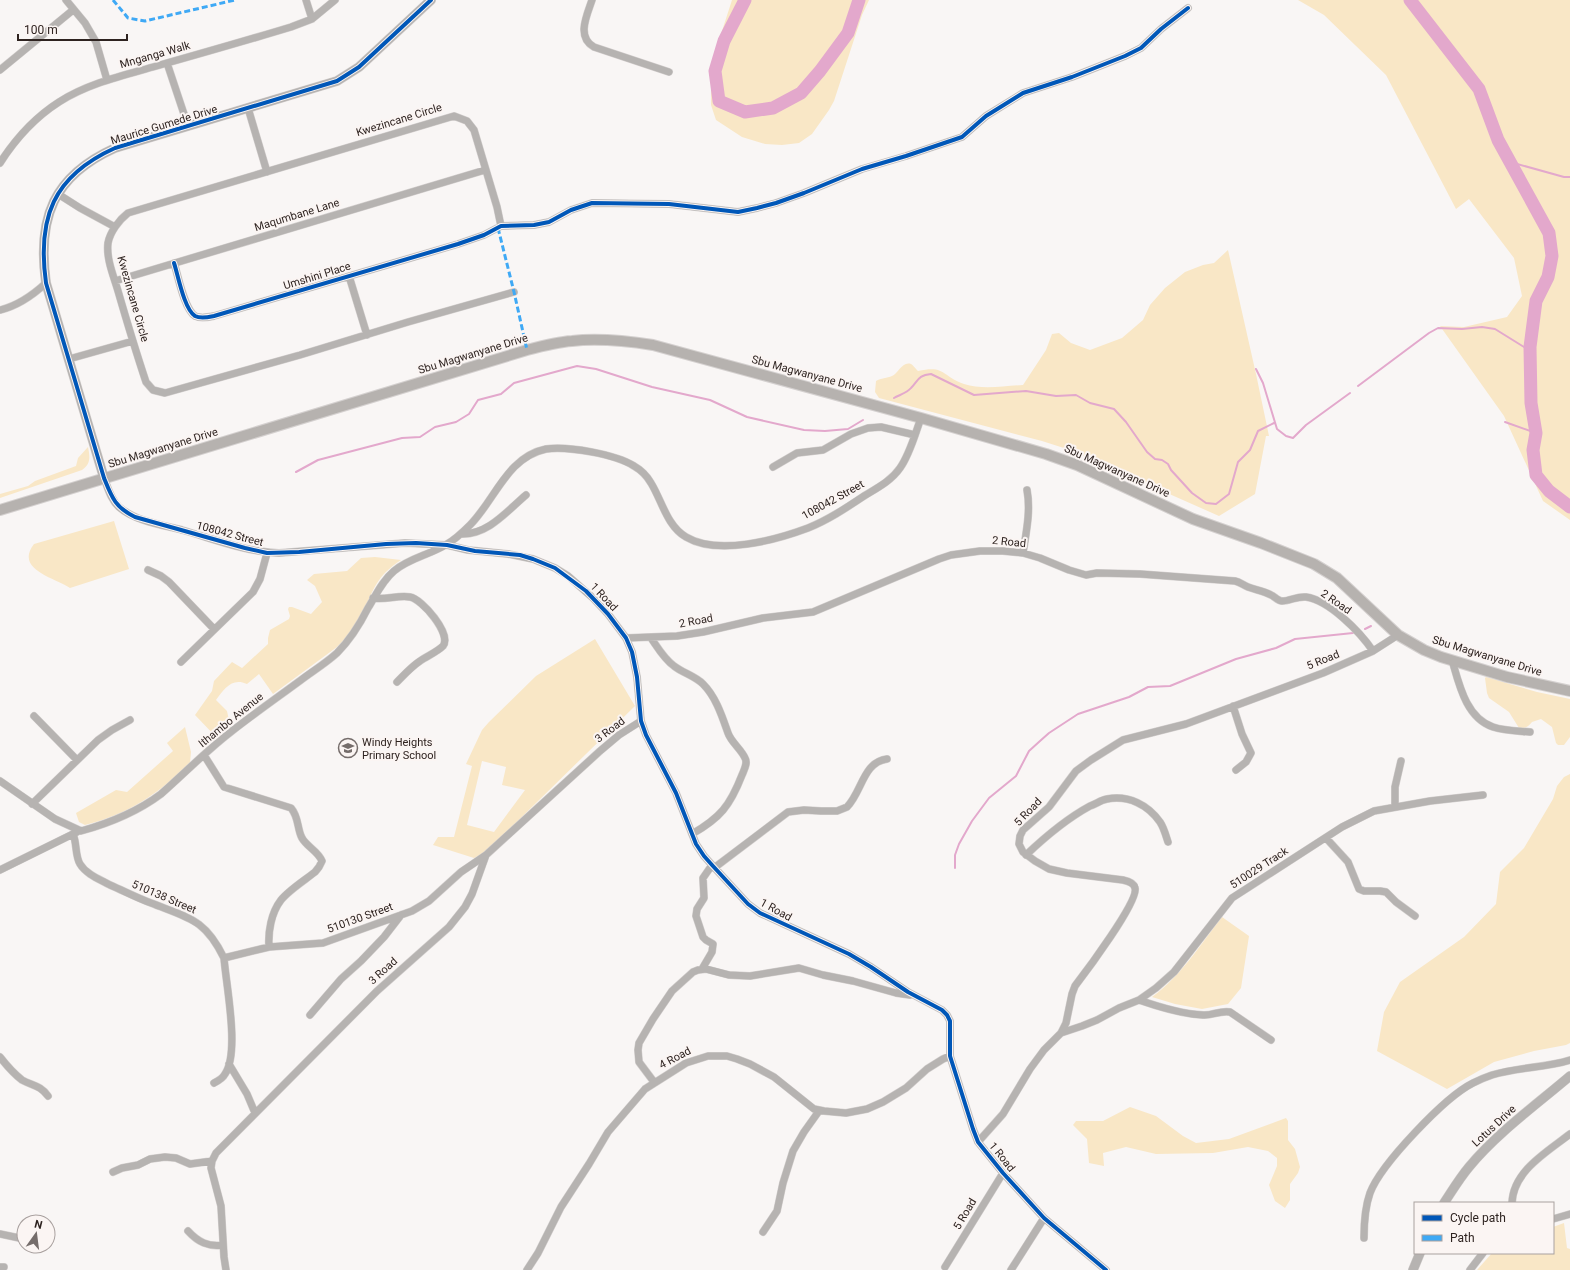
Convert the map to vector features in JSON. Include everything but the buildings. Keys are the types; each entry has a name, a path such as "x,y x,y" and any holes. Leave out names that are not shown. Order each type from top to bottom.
{"main road":[{"name":"Sbu Magwanyane Drive","path":"0,510 527,350 574,340 607,340 653,345 921,418 1046,454 1077,465 1193,519 1262,542 1314,564 1337,578 1398,635 1424,650 1506,677 1570,691"}],"street":[{"path":"66,0 85,23 96,42 107,80"},
{"path":"306,0 312,19"},
{"name":"Mnganga Walk","path":"0,163 20,135 34,120 47,110 75,93 107,80 291,27 312,19 335,0"},
{"name":"Maurice Gumede Drive","path":"104,478 46,283 43,263 43,241 46,221 58,194 79,170 101,154 129,143 323,86 350,74 370,58 431,0"},
{"path":"592,0 584,28 584,36 587,42 594,47 669,72"},
{"path":"499,227 542,224 571,210 592,203 669,204 738,212 776,203 862,169 962,137 986,116 1023,93 1072,77 1125,56 1140,48 1188,8"},
{"path":"0,70 73,10"},
{"path":"167,63 188,126"},
{"path":"248,108 267,172"},
{"name":"Kwezincane Circle","path":"499,227 497,207 471,125 460,117 454,116 128,213 122,217 115,227 108,242 108,250 115,281 146,382 152,390 164,393 218,379 514,292"},
{"name":"Maqumbane Lane","path":"115,281 485,170"},
{"path":"58,194 115,227"},
{"name":"Umshini Place","path":"174,263 190,310 196,316 204,318 472,240 499,227"},
{"path":"349,276 367,335"},
{"path":"0,310 13,306 36,292 46,283"},
{"path":"69,359 133,341"},
{"name":"108042 Street","path":"104,478 110,494 118,507 135,517 267,553 405,543 446,545 474,522 513,468 538,451 560,448 604,455 634,466 647,477 670,521 686,537 710,546 726,546 779,537 808,528 826,519 886,482 900,468 921,418"},
{"path":"773,467 797,453 817,452 829,448 851,434 868,428 881,427 914,435"},
{"path":"1023,553 1029,499 1028,490"},
{"path":"461,534 469,534 484,529 526,494"},
{"name":"Ithambo Avenue","path":"0,870 74,834 115,820 150,802 231,732 334,655 354,632 381,584 396,569 410,560 446,545"},
{"name":"1 Road","path":"446,545 475,551 520,555 539,561 555,568 581,586 608,614 626,638 632,652 637,677 641,721 646,735 676,793 692,834 704,856 748,904 760,913 849,954 916,996 935,1005 947,1015 950,1021 950,1056 978,1142 1003,1173 1044,1218 1106,1270"},
{"name":"2 Road","path":"626,638 651,638 688,635 763,618 813,612 951,555 991,550 1023,553 1040,558 1069,570 1086,574 1140,574 1234,581 1241,582 1280,600 1298,596 1315,599 1327,606 1355,629 1373,651"},
{"path":"180,662 253,592 260,579 267,553"},
{"path":"148,570 161,576 169,582 214,629"},
{"path":"373,598 383,600 405,596 412,598 433,616 445,635 446,640 444,645 419,662 398,682"},
{"name":"5 Road","path":"1026,854 1023,852 1019,844 1020,836 1023,830 1049,807 1076,771 1123,740 1186,724 1323,673 1373,651 1398,635"},
{"path":"651,638 662,654 674,666 702,683 708,690 724,719 728,735 745,758 746,764 738,785 727,806 712,823 692,834"},
{"path":"1452,660 1462,694 1471,709 1484,722 1499,728 1530,732"},
{"path":"1233,706 1242,734 1251,753 1246,762 1236,770"},
{"path":"34,716 77,760"},
{"path":"32,804 98,740 130,720"},
{"name":"3 Road","path":"212,1161 216,1152 377,991 437,938 458,917 472,894 486,855 600,751 619,735 641,721"},
{"path":"204,755 224,786 291,808 295,814 302,838 322,860 315,872 282,899 277,906 270,927 269,947"},
{"path":"702,969 712,952 713,944 703,937 696,912 704,898 703,878 713,866 788,812 804,810 821,812 837,811 847,807 872,766 880,760 887,760"},
{"path":"1395,807 1395,787 1401,761"},
{"path":"0,781 55,819 81,831"},
{"name":"510029 Track","path":"1061,1033 1082,1026 1139,1000 1156,988 1174,972 1232,898 1364,815 1374,811 1430,801 1483,795"},
{"path":"978,1142 1003,1114 1039,1056 1061,1033 1066,1023 1075,986 1114,931 1131,903 1136,889 1132,883 1123,880 1067,873 1049,869 1026,854 1046,836 1078,813 1101,800 1107,799 1125,799 1145,805 1161,824 1168,842"},
{"name":"510138 Street","path":"74,834 79,863 86,871 100,880 129,894 193,920 211,936 224,958 231,1028 231,1048 229,1064 225,1074 214,1084"},
{"path":"1326,838 1348,862 1359,889 1364,891 1386,892 1396,902 1415,916"},
{"name":"510130 Street","path":"224,958 269,947 323,943 401,915 420,907 429,901 461,872 486,855"},
{"path":"310,1015 341,979 384,937 401,915"},
{"path":"654,1082 640,1062 638,1050 639,1043 672,991 693,972 702,969 714,970 729,975 750,976 799,968 896,993 916,996"},
{"path":"1139,1000 1157,1006 1195,1014 1205,1015 1222,1011 1230,1012 1271,1040"},
{"name":"4 Road","path":"527,1270 538,1253 561,1207 605,1136 640,1094 654,1082 686,1063 697,1058 708,1056 727,1056 750,1064 774,1077 804,1102 819,1111 846,1112 876,1106 901,1092 938,1062 950,1056"},
{"path":"0,1058 16,1075 27,1082 40,1087 48,1096"},
{"path":"1364,1238 1364,1226 1368,1201 1377,1179 1397,1153 1439,1109 1472,1083 1492,1075 1570,1060"},
{"path":"229,1064 247,1094 255,1113"},
{"name":"Lotus Drive","path":"1445,1202 1469,1167 1482,1153 1570,1076"},
{"path":"763,1232 777,1211 784,1178 793,1151 819,1111"},
{"path":"1512,1202 1514,1187 1521,1176 1529,1167 1570,1134"},
{"path":"114,1172 122,1168 138,1165 150,1159 165,1157 176,1158 190,1164 212,1161 212,1173 222,1206 223,1245 226,1270"},
{"name":"5 Road","path":"945,1267 1003,1173"},
{"path":"1554,1219 1570,1214"},
{"path":"1011,1270 1044,1218"},
{"path":"188,1231 196,1240 207,1245 223,1245"},
{"path":"0,1234 16,1237"},
{"path":"1413,1270 1420,1254"},
{"path":"1470,1270 1482,1254"}],"shaded area":[{"path":"732,0 869,0 862,15 834,101 812,134 799,143 782,145 765,144 742,137 716,120 711,105 711,65"},
{"path":"1298,0 1570,0 1570,520 1543,501 1504,416 1440,326 1464,327 1507,317 1522,296 1514,258 1469,199 1456,209 1386,75 1324,15"},
{"path":"1228,250 1269,436 1266,436 1255,494 1219,516 1070,450 1042,441 879,398 875,392 876,381 894,375 905,364 911,364 918,371 934,369 939,370 957,381 971,386 993,387 1023,385 1046,350 1052,334 1059,333 1071,343 1090,350 1122,338 1143,320 1150,305 1165,288 1185,272 1203,265 1214,263"},
{"path":"88,447 89,460 85,468 82,470 0,498 0,494 28,486 35,481 76,466 78,458"},
{"path":"114,521 129,569 70,588 39,572 33,567 29,560 29,553 34,544"},
{"path":"375,557 401,560 381,577 363,612 344,639 337,647 273,694 259,674 247,684 237,682 225,688 216,700 227,711 230,725 217,738 195,715 212,691 214,681 232,662 242,668 268,644 270,630 289,619 289,607 311,614 322,602 315,586 307,580 314,574 347,571 361,558"},
{"path":"595,639 635,706 485,853 474,858 433,845 438,837 454,837 472,766 466,764 482,730 536,676","holes":["482,761 506,767 502,785 525,790 494,832 467,825"]},
{"path":"1486,677 1537,692 1570,699 1570,737 1564,745 1558,745 1556,743 1552,727 1541,719 1532,722 1526,727 1519,728 1509,712 1489,698 1487,693"},
{"path":"185,727 191,752 190,763 178,774 142,802 129,809 85,825 79,822 76,813 116,790 127,792 173,751 167,743"},
{"path":"1570,774 1570,1043 1494,1062 1447,1089 1377,1051 1384,1012 1400,982 1464,937 1496,904 1500,872 1524,848 1553,799 1557,786 1564,777"},
{"path":"1222,917 1249,936 1241,988 1228,1004 1202,1009 1175,1004 1152,997 1181,970"},
{"path":"1130,1107 1156,1116 1183,1136 1196,1143 1229,1139 1286,1118 1288,1121 1288,1140 1295,1149 1300,1167 1298,1173 1290,1184 1290,1200 1285,1208 1275,1201 1269,1185 1277,1166 1277,1158 1268,1151 1248,1147 1213,1153 1156,1154 1126,1147 1103,1153 1104,1166 1089,1163 1087,1139 1073,1125 1076,1121 1103,1121"},
{"path":"1564,1223 1567,1248 1570,1249 1570,1270 1477,1270 1491,1254 1554,1254 1554,1227"}],"waterway":[{"path":"745,0 724,41 715,71 719,101 745,112 773,108 801,93 820,71 848,33 859,0"},
{"path":"1410,0 1479,89 1498,140 1549,233 1552,256 1548,277 1536,301 1530,347 1531,403 1536,433 1533,450 1536,475 1549,491 1570,507"},
{"path":"1510,162 1564,177 1570,177"},
{"path":"1358,386 1429,333 1438,328 1462,329 1482,327 1495,329 1524,347 1530,347"},
{"path":"296,472 318,460 402,438 420,437 435,427 456,422 469,414 478,400 501,394 514,383 577,366 596,369 652,387 710,400 747,417 804,430 825,431 848,429 863,420"},
{"path":"1256,369 1263,383 1277,429 1286,436 1293,438 1306,425 1350,393"},
{"path":"894,398 909,390 921,377 931,374 974,395 1026,391 1056,396 1076,395 1090,403 1114,409 1126,422 1147,452 1155,459 1162,460 1168,464 1171,470 1192,493 1206,503 1216,504 1229,494 1238,462 1250,450 1258,431 1274,423"},
{"path":"1505,422 1536,433"},
{"path":"1365,629 1371,626"},
{"path":"955,868 955,855 959,844 972,821 989,798 1016,776 1029,751 1049,733 1078,714 1129,697 1148,687 1170,686 1236,659 1276,648 1295,639 1353,633"}],"marked path":[{"path":"113,0 128,18 145,21 235,0"},
{"path":"498,228 527,350"}],"cycle path":[{"path":"431,0 359,67 337,81 115,148 94,159 77,172 64,186 54,202 48,219 44,238 46,283 104,478 112,496 123,510 135,517 267,553 299,552 386,544 416,543 447,545 475,551 520,555 533,559 555,568 586,591 608,614 626,638 632,652 637,677 641,721 646,735 676,793 696,844 704,856 748,904 760,913 849,954 908,992 942,1010 947,1015 950,1021 950,1056 978,1142 1003,1173 1044,1218 1106,1270"},
{"path":"174,263 182,291 191,312 195,316 205,318 458,244 484,235 501,226 534,225 549,222 571,210 592,203 669,204 738,212 757,208 804,193 862,169 962,137 986,116 1023,93 1072,77 1141,48 1161,29 1188,8"}],"place":[{"name":"Windy Heights Primary School","path":"348,748"}]}
